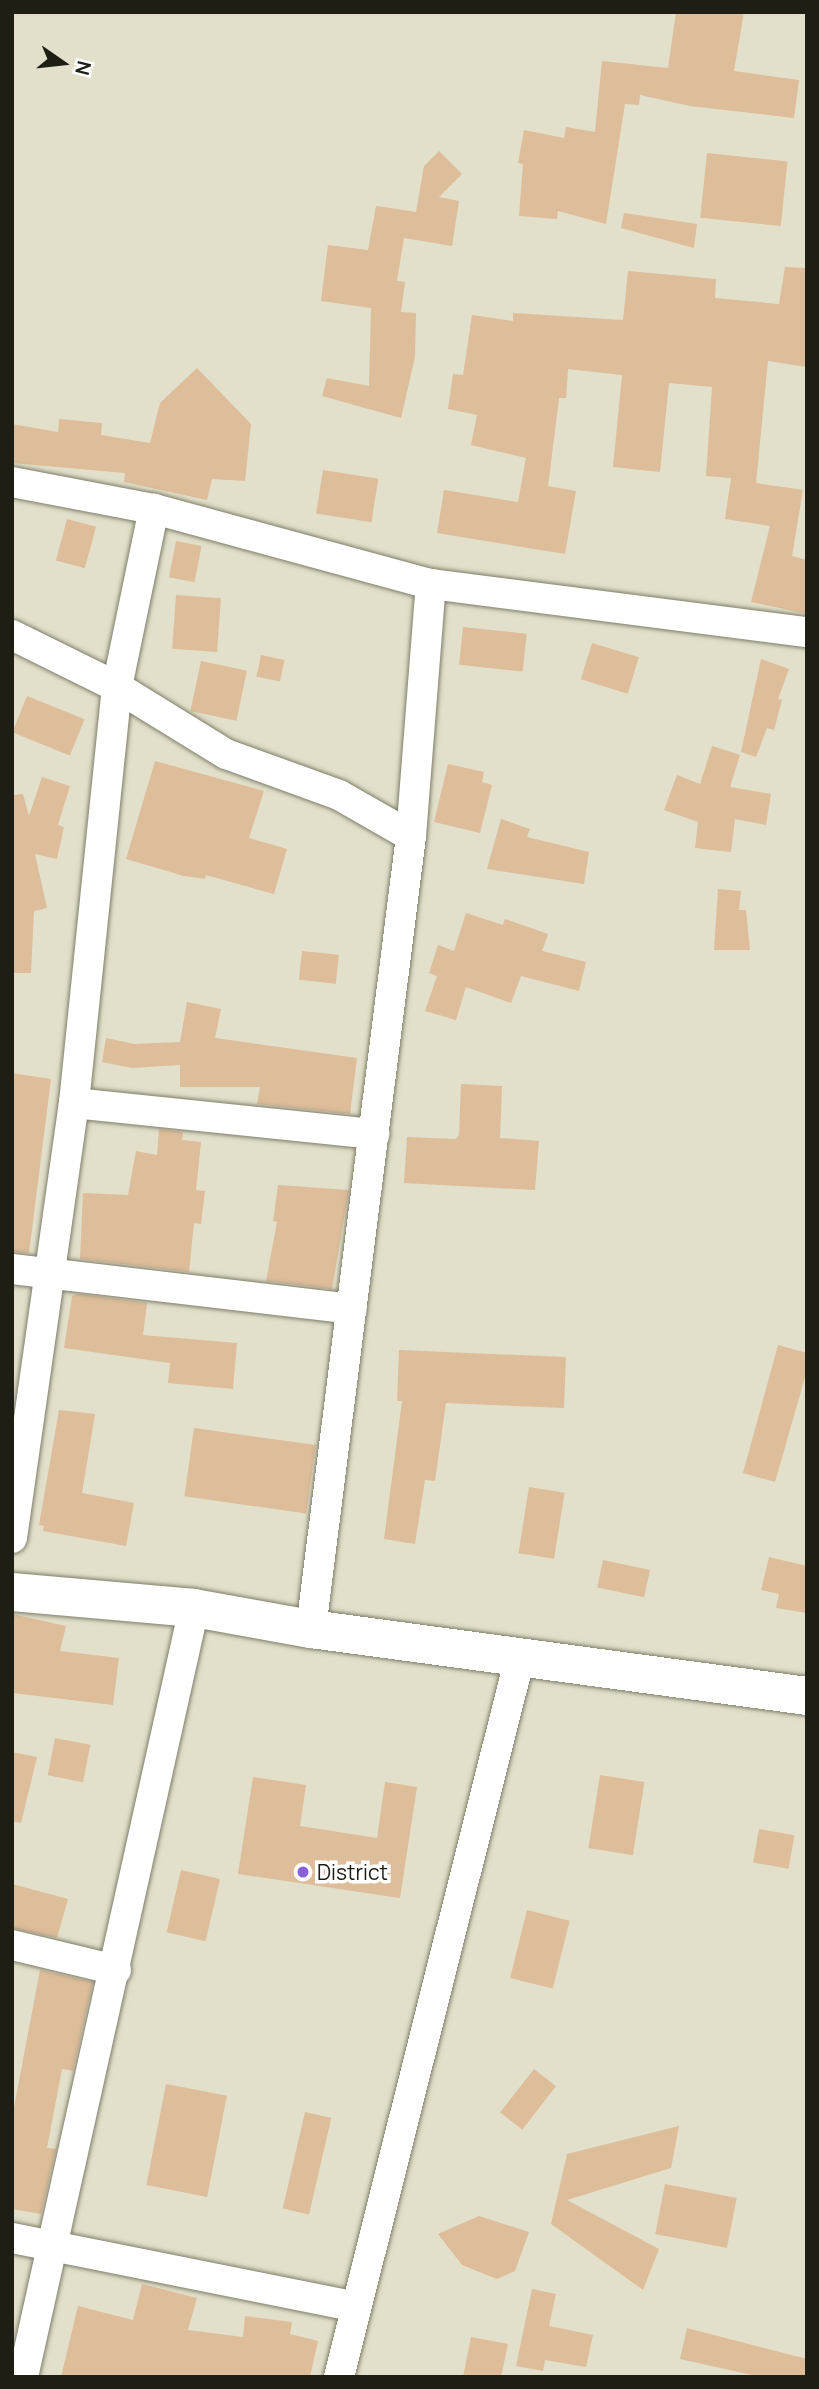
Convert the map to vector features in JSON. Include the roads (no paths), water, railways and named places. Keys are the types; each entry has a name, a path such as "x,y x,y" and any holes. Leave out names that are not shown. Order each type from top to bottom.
{"main road":[{"path":"12,1592 194,1608 311,1629 807,1696"}],"street":[{"path":"12,482 154,509 431,584 807,632"},
{"path":"12,1538 74,1103 117,687 154,509"},
{"path":"311,1629 411,836 431,584"},
{"path":"12,635 117,687 226,754 339,795 411,836"},
{"path":"74,1103 374,1134"},
{"path":"12,1269 352,1309"},
{"path":"23,2377 116,1970 194,1608"},
{"path":"340,2377 520,1657"},
{"path":"12,1945 116,1970"},
{"path":"12,2238 356,2307"}],"place":[{"name":"District","path":"303,1872"}]}
